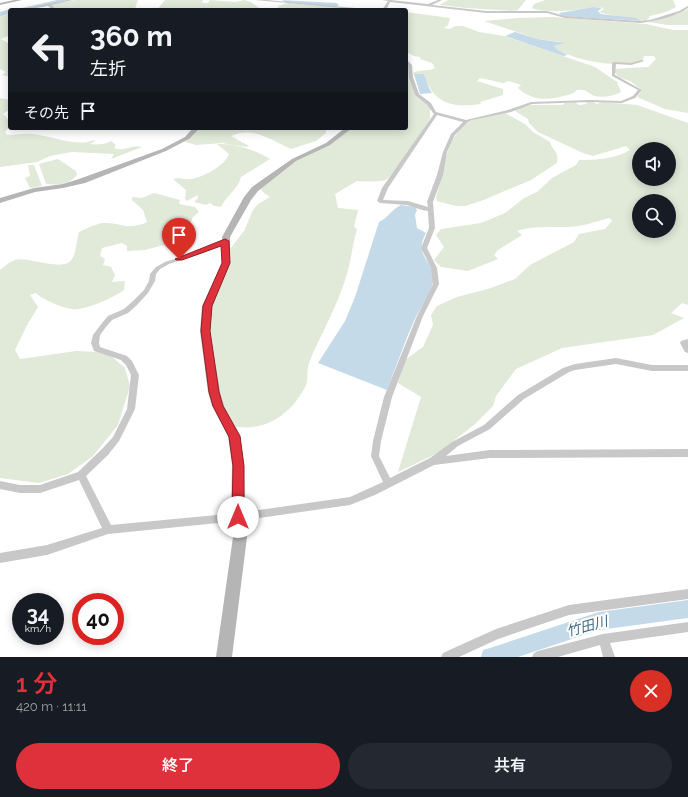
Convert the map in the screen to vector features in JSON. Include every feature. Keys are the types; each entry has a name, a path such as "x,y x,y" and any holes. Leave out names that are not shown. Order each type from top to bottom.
{"street":[{"path":"0,4 20,0"},
{"path":"29,8 72,0"},
{"path":"256,0 283,1"},
{"path":"274,0 356,8"},
{"path":"383,0 486,12 536,11 549,12 565,17 640,22 650,21 680,12 688,7"},
{"path":"429,5 441,0"},
{"path":"276,7 283,1"},
{"path":"338,6 345,3"},
{"path":"48,4 53,8"},
{"path":"388,483 375,456 377,441 391,390 420,316 436,284 434,268 424,248 432,228 430,202 440,175 445,152 449,142 457,130 466,121 488,114 515,110 519,106 531,103 626,101 634,98 640,90 613,75 614,63 631,64 642,61"},
{"path":"408,62 410,65 411,77 418,95 429,104 436,114 466,121"},
{"path":"430,209 424,209 408,203 380,201 380,199 385,188 436,114"},
{"path":"0,201 34,190 62,186 82,181 164,150 187,138 195,130"},
{"path":"224,657 240,537 238,517 238,466 234,436 218,406 214,392 205,331 208,306 226,263 225,241 228,232 255,189 294,160 328,144 346,130"},
{"path":"0,485 20,489 40,489 81,475 105,452 119,433 130,409 135,375 129,363 124,358 97,349 95,343 97,335 110,318 126,311 146,291 152,280 153,274 158,268 167,262 204,251 225,241"},
{"path":"688,342 684,343 688,350"},
{"path":"0,558 47,550 108,530 238,517 350,500 372,492 433,462 455,444 486,427 521,397 566,370 575,367 616,361 652,368 688,368"},
{"path":"433,462 490,454 688,453"},
{"path":"81,475 108,530"},
{"path":"448,657 496,634 569,610 688,594"},
{"path":"538,657 603,639 688,627"},
{"path":"603,639 609,657"}],"green space":[{"path":"76,0 138,0 135,8 53,8 50,6 51,4"},
{"path":"165,0 203,0 202,3 208,3 210,0 236,2 244,0 251,2 259,8 159,8"},
{"path":"448,0 526,0 518,10 512,11 440,5"},
{"path":"545,0 673,0 676,7 666,12 650,16 646,21 601,13 600,12 604,8 601,7 556,11 542,11 532,8 534,4"},
{"path":"288,3 345,8 278,8 278,6"},
{"path":"688,9 688,25 668,25 648,22"},
{"path":"408,12 450,18 448,25 444,28 450,29 455,26 463,26 479,32 504,36 595,67 617,82 621,92 612,96 602,97 592,95 583,90 577,90 571,94 557,98 545,99 528,95 518,88 521,85 509,81 503,83 480,78 477,81 503,89 503,95 480,102 481,104 453,104 438,98 428,84 424,74 413,73 435,68 432,63 420,59 420,57 408,53"},
{"path":"8,13 8,36 1,39 8,43 8,76 2,75 6,72 0,69 0,14"},
{"path":"553,17 646,24 673,30 688,30 688,113 665,109 637,97 642,90 630,81 618,77 613,69 648,67 656,59 654,56 644,56 642,62 621,64 589,61 558,50 554,46 561,42 538,39 484,21"},
{"path":"408,64 415,95 430,108 430,118 410,150 387,179 368,182 357,181 335,194 338,208 358,210 354,227 357,229 347,274 334,308 310,360 306,385 293,405 276,419 256,427 232,426 215,391 208,333 212,304 230,249 244,231 253,210 258,204 270,197 260,188 294,160 328,145 347,130 408,130"},
{"path":"0,98 8,100 8,110 3,114 8,120 8,127 5,132 7,135 32,134 80,143 93,140 95,141 90,144 96,145 111,141 116,145 114,148 117,149 135,146 142,147 111,159 114,154 72,152 50,156 37,162 0,167"},
{"path":"575,102 579,105 587,104 586,102 593,102 597,104 602,102 637,105 688,123 688,305 682,303 671,313 684,318 653,335 562,348 516,369 496,396 493,406 475,424 438,453 398,472 421,397 398,383 405,360 423,347 433,325 431,315 437,306 457,297 488,289 515,279 530,265 574,242 579,234 605,229 612,221 609,218 577,226 522,229 517,231 522,235 498,250 494,255 498,259 468,271 441,267 434,260 444,247 436,235 441,229 481,223 505,213 524,198 537,192 552,178 576,165 579,160 612,157 630,150 626,146 593,156 583,153 538,132 529,123 528,119 515,111 526,105 563,105 565,103"},
{"path":"505,113 525,124 533,132 550,142 556,154 557,163 531,180 481,201 465,206 456,206 437,201 436,198 447,154 456,135 463,127 476,118"},
{"path":"199,130 326,130 326,133 316,141 291,149 269,138 254,133 239,133 231,136 249,146 246,147 222,143 196,145 185,142"},
{"path":"217,144 245,148 270,159 241,177 240,181 221,207 214,206 210,203 206,205 194,202 198,198 198,195 187,201 185,199 186,190 173,179 196,178 207,174 219,166 229,154"},
{"path":"58,159 76,171 77,175 67,183 46,184 39,164"},
{"path":"28,165 34,165 42,186 30,188 25,178 30,176"},
{"path":"154,193 180,200 179,204 195,207 199,212 193,217 188,230 196,236 172,252 164,245 145,250 127,251 127,246 122,243 102,248 100,256 105,259 103,265 111,267 115,275 112,282 125,281 124,290 102,302 78,309 68,308 56,304 44,299 36,293 30,295 38,307 27,325 15,350 20,359 76,351 97,352 111,356 125,368 130,386 118,425 93,456 68,474 39,483 0,478 0,270 9,263 21,259 54,264 68,263 73,257 79,232 94,225 103,223 135,226 147,222 143,210 132,200 132,197 142,198"}],"water":[{"path":"594,7 602,8 598,11 601,14 636,18 642,21 562,16 559,13"},
{"path":"515,32 538,39 565,43 554,46 558,50 568,55 563,56 505,36"},
{"path":"414,74 424,74 432,93 420,94"},
{"path":"401,205 415,207 417,210 415,215 417,228 426,233 422,241 422,248 423,254 432,269 433,282 410,329 387,390 318,363 345,321 355,297 379,222"}],"waterway":[{"path":"26,8 65,0"},
{"path":"285,0 336,5"},
{"path":"0,14 8,12"},
{"name":"竹田川","path":"490,657 599,621 688,609"}],"route":[{"path":"179,259 204,251 225,241 226,263 208,306 205,331 214,392 218,406 234,436 238,466 238,517"}]}
